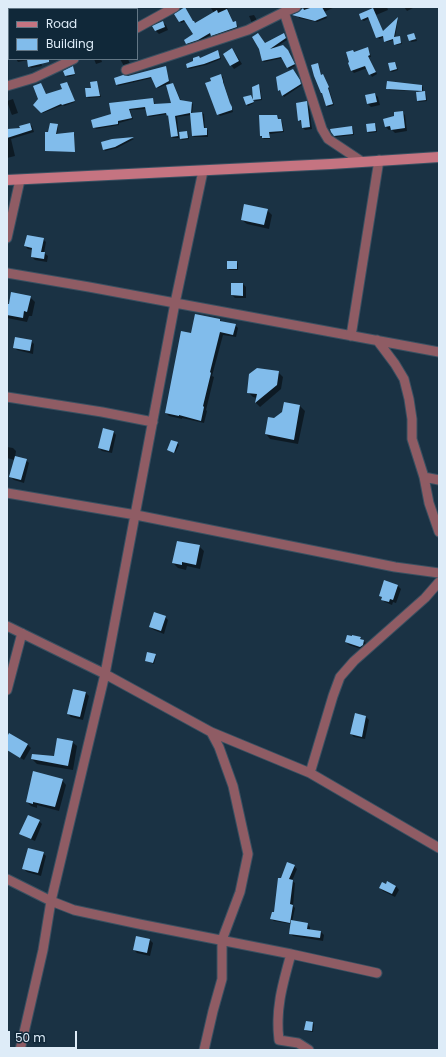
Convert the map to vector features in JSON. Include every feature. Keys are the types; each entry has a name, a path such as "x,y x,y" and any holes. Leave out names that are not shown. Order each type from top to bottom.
{"main road":[{"path":"7,180 203,171 439,157"}],"street":[{"path":"138,27 175,7"},
{"path":"126,70 248,30 296,7"},
{"path":"284,12 322,129 328,139 361,162"},
{"path":"7,86 34,78 72,60"},
{"path":"351,336 379,160"},
{"path":"20,1050 43,950 51,901 105,674 175,303 203,171"},
{"path":"7,238 20,180"},
{"path":"7,273 439,352"},
{"path":"377,340 404,379 410,399 412,439 424,477 429,503 439,532"},
{"path":"7,397 102,412 153,422"},
{"path":"424,477 439,480"},
{"path":"7,493 136,515 395,567 439,573"},
{"path":"310,773 340,677 354,661 425,598 439,582"},
{"path":"7,626 105,674 211,732 310,773 439,848"},
{"path":"7,690 22,633"},
{"path":"204,1050 222,979 222,940 240,892 248,854 233,786 219,747 211,732"},
{"path":"7,879 51,901 74,910 291,954 376,973"},
{"path":"291,954 280,996 278,1010 277,1029 279,1040 298,1043 309,1050"}],"building":[{"path":"185,7 195,23 217,10 218,13 227,9 233,22 236,21 237,27 211,36 210,33 198,40 186,44 184,40 193,34 184,20 179,22 174,14"},
{"path":"313,7 322,7 327,16 315,21 292,15 299,12 303,8 304,10"},
{"path":"373,8 383,31 398,17 394,37 400,36 401,43 394,45 393,39 384,42 383,36 376,38 368,17 361,20 359,14"},
{"path":"163,21 165,27 155,31 152,26"},
{"path":"258,33 265,43 284,33 286,38 270,49 283,45 288,50 295,64 287,68 281,57 262,61 259,49 252,37"},
{"path":"414,33 416,39 409,41 407,35"},
{"path":"368,47 370,55 368,56 376,72 369,75 365,66 351,71 346,52 353,50 354,52"},
{"path":"232,48 239,61 230,66 223,54"},
{"path":"218,50 220,58 187,68 186,64 193,61 193,58 199,56 200,58"},
{"path":"27,60 49,60 49,62 28,67"},
{"path":"395,62 397,69 390,71 388,63"},
{"path":"318,63 321,75 323,74 329,87 328,88 333,104 326,106 311,65"},
{"path":"73,66 75,74 65,76 63,71"},
{"path":"166,66 169,81 156,88 151,77 116,85 114,78"},
{"path":"293,69 301,84 282,96 280,90 278,91 276,77"},
{"path":"221,74 232,110 217,115 205,83 211,81 210,78"},
{"path":"97,81 100,96 86,97 85,88 91,88 90,82"},
{"path":"387,81 422,85 422,91 386,89"},
{"path":"67,82 75,101 61,104 41,113 33,105 38,99 33,86 41,83 46,94 62,89 60,84"},
{"path":"173,83 180,100 192,102 191,113 202,112 204,128 207,128 207,135 192,136 190,113 175,116 178,136 171,137 168,115 167,116 166,113 147,116 145,107 129,109 132,118 118,121 118,124 93,128 91,120 111,114 109,103 153,98 154,104 171,103 166,85"},
{"path":"259,84 261,99 253,100 252,87"},
{"path":"425,91 426,100 417,101 416,92"},
{"path":"375,93 377,102 367,104 365,95"},
{"path":"251,95 254,102 246,105 243,97"},
{"path":"307,101 310,127 302,128 301,120 298,121 296,103"},
{"path":"403,111 405,128 391,130 390,126 385,127 383,119 394,116 394,112"},
{"path":"259,115 277,115 278,119 281,119 283,131 269,132 270,138 262,138 262,136 260,136"},
{"path":"30,123 32,130 7,138 7,129 20,128 19,126"},
{"path":"50,123 58,124 56,134 74,132 75,152 45,151 45,132 48,132"},
{"path":"375,123 376,131 367,132 366,124"},
{"path":"352,126 353,134 334,136 330,129"},
{"path":"187,131 188,138 180,139 179,132"},
{"path":"134,137 115,147 103,150 101,142 112,139"},
{"path":"244,204 268,209 264,225 241,220"},
{"path":"27,235 44,238 41,252 45,252 44,259 31,257 32,248 24,246"},
{"path":"227,261 237,261 237,269 227,269"},
{"path":"231,283 243,283 243,296 231,295"},
{"path":"11,292 31,296 27,312 24,311 23,318 7,315 7,304 9,304"},
{"path":"195,314 236,324 233,335 220,332 210,372 201,421 165,413 181,331 191,333"},
{"path":"15,337 32,340 30,351 13,348"},
{"path":"257,368 279,371 277,385 255,403 257,394 247,393 249,374"},
{"path":"284,402 300,405 294,440 265,434 268,417 274,418 282,412"},
{"path":"103,428 114,431 109,451 98,448"},
{"path":"171,440 178,442 174,453 167,450"},
{"path":"15,456 27,459 21,480 9,477"},
{"path":"177,541 200,545 196,565 182,562 182,565 172,563"},
{"path":"384,580 398,585 393,600 390,599 389,602 381,600 382,597 379,596"},
{"path":"154,612 166,616 161,631 149,627"},
{"path":"347,635 361,637 360,639 364,640 363,645 360,647 345,642"},
{"path":"147,652 156,654 153,663 145,661"},
{"path":"73,689 86,692 80,717 67,714"},
{"path":"355,713 366,716 362,737 350,734"},
{"path":"9,733 28,744 20,758 7,750 7,737"},
{"path":"57,738 73,741 68,766 31,759 32,754 54,756"},
{"path":"33,771 63,779 55,807 26,802"},
{"path":"28,815 40,820 31,839 19,834"},
{"path":"28,848 44,852 38,873 22,869"},
{"path":"287,862 295,865 289,879 293,880 290,904 293,905 290,923 270,919 272,912 274,912 278,878 281,878"},
{"path":"387,881 396,886 392,894 379,888 382,882 386,884"},
{"path":"291,920 308,923 307,929 321,931 320,938 289,934"},
{"path":"136,936 150,939 147,953 133,950"},
{"path":"306,1021 313,1022 312,1031 304,1030"}]}
